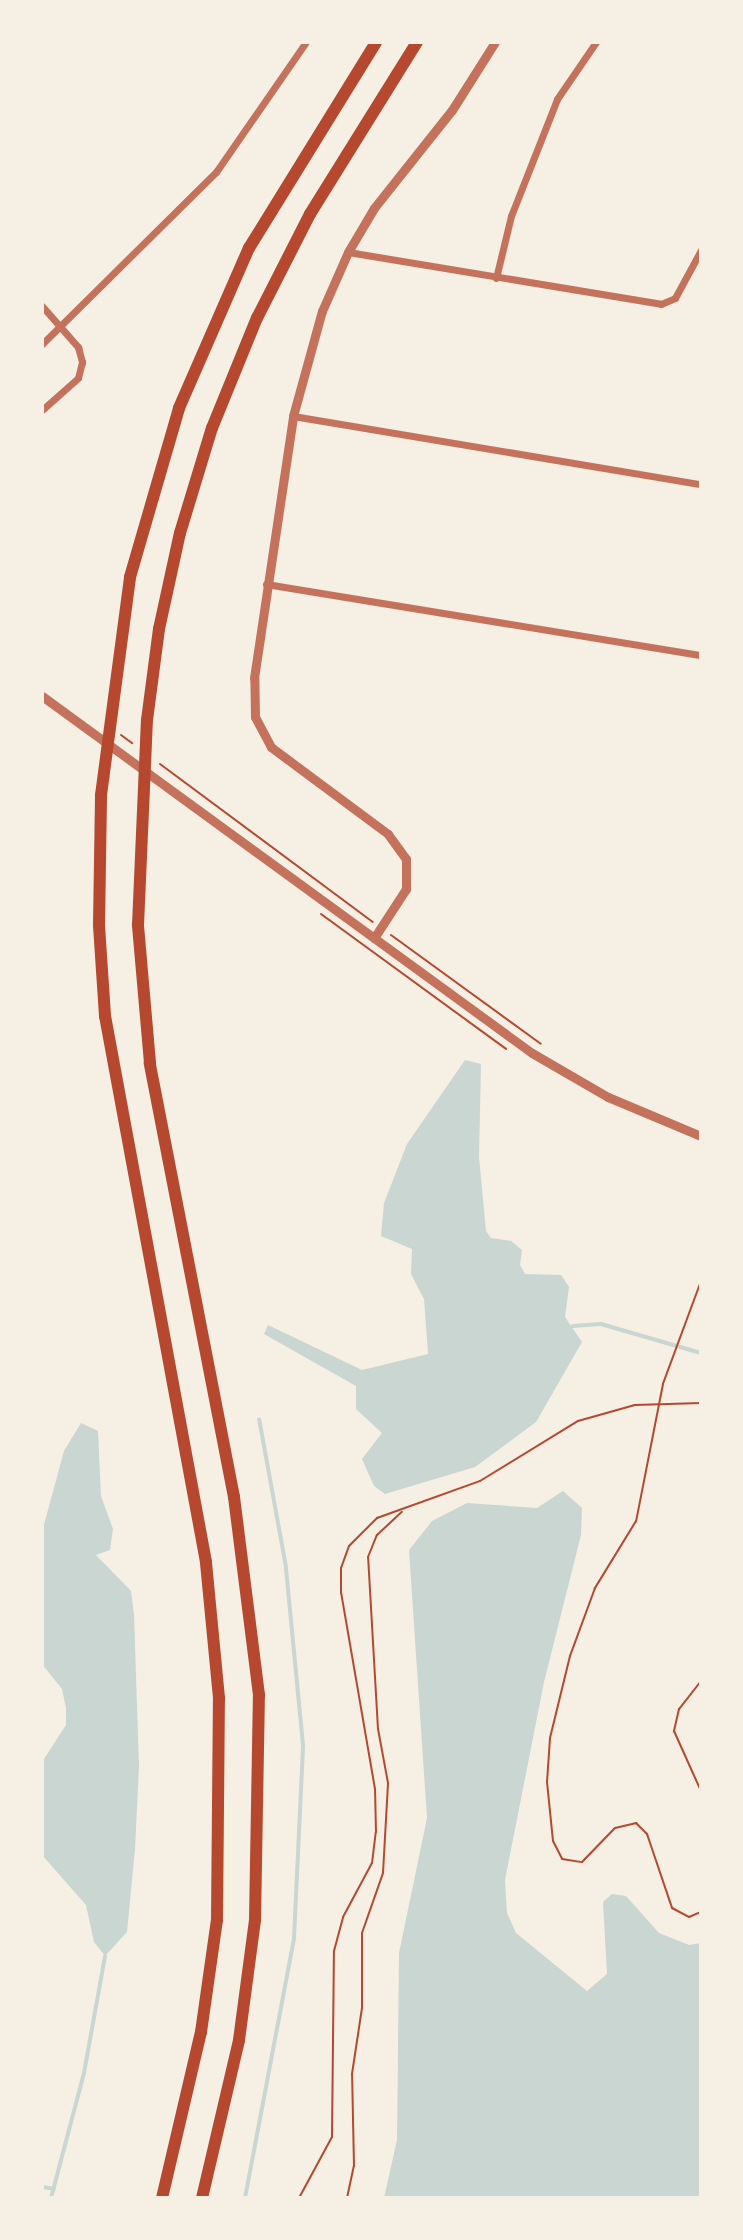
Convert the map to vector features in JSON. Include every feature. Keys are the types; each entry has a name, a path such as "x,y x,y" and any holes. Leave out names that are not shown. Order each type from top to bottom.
{"highway":[{"path":"162,2198 201,2032 217,1920 220,1711 206,1562 105,1016 99,925 101,795 127,590 179,408 249,248 376,42"},
{"path":"202,2198 226,2106 250,1966 261,1817 259,1695 234,1497 150,1063 138,925 147,720 159,629 180,533 212,428 257,318 310,214 417,42"}],"street":[{"path":"42,344 216,172 306,42"},
{"path":"374,938 406,889 409,868 402,850 279,756 255,717 252,693 266,584 293,416 322,311 348,252 374,208 452,110 495,42"},
{"path":"496,278 511,216 557,99 596,42"},
{"path":"348,252 668,304 701,250"},
{"path":"42,306 82,354 81,370 42,410"},
{"path":"293,416 701,484"},
{"path":"266,584 701,655"},
{"path":"45,698 561,1071 701,1136"}],"path":[{"path":"178,778 551,1051"},
{"path":"701,1281 659,1402 636,1521 590,1600 555,1709 548,1757 550,1815 557,1852 573,1864 588,1857 615,1828 636,1823 647,1834 672,1908 689,1917 701,1912"},
{"path":"299,2198 332,2137 334,1951 343,1917 372,1863 376,1832 375,1789 347,1636 341,1568 349,1546 366,1524 480,1481 578,1421 659,1402 701,1403"},
{"path":"347,2198 354,2166 352,2074 362,2008 362,1933 383,1873 388,1783 378,1729 368,1557 377,1535 402,1511"},
{"path":"701,1681 679,1709 674,1731 701,1791"}],"shaded area":[{"path":"465,1060 481,1064 479,1157 486,1231 491,1238 511,1241 522,1250 520,1265 525,1274 561,1275 569,1287 565,1317 582,1342 536,1422 475,1467 385,1494 374,1486 362,1459 382,1433 356,1409 356,1386 264,1334 268,1325 362,1370 428,1354 424,1299 411,1274 412,1249 381,1236 384,1203 407,1144"},
{"path":"81,1423 98,1431 101,1496 113,1529 110,1550 96,1555 131,1591 134,1615 139,1766 135,1849 127,1932 105,1956 94,1942 86,1905 42,1855 42,1762 66,1725 66,1708 62,1689 42,1664 42,1532 64,1451"},
{"path":"563,1491 582,1508 581,1535 544,1682 505,1880 507,1913 516,1933 587,1991 607,1974 603,1902 612,1894 626,1896 659,1933 689,1945 701,1943 701,2198 384,2198 397,2140 399,1953 427,1818 409,1550 432,1521 467,1503 537,1508"}],"waterway":[{"path":"573,1326 601,1324 701,1353"},
{"path":"245,2198 294,1938 303,1745 286,1567 259,1419"},
{"path":"51,2198 84,2073 105,1956"},
{"path":"42,2187 54,2189"}]}
